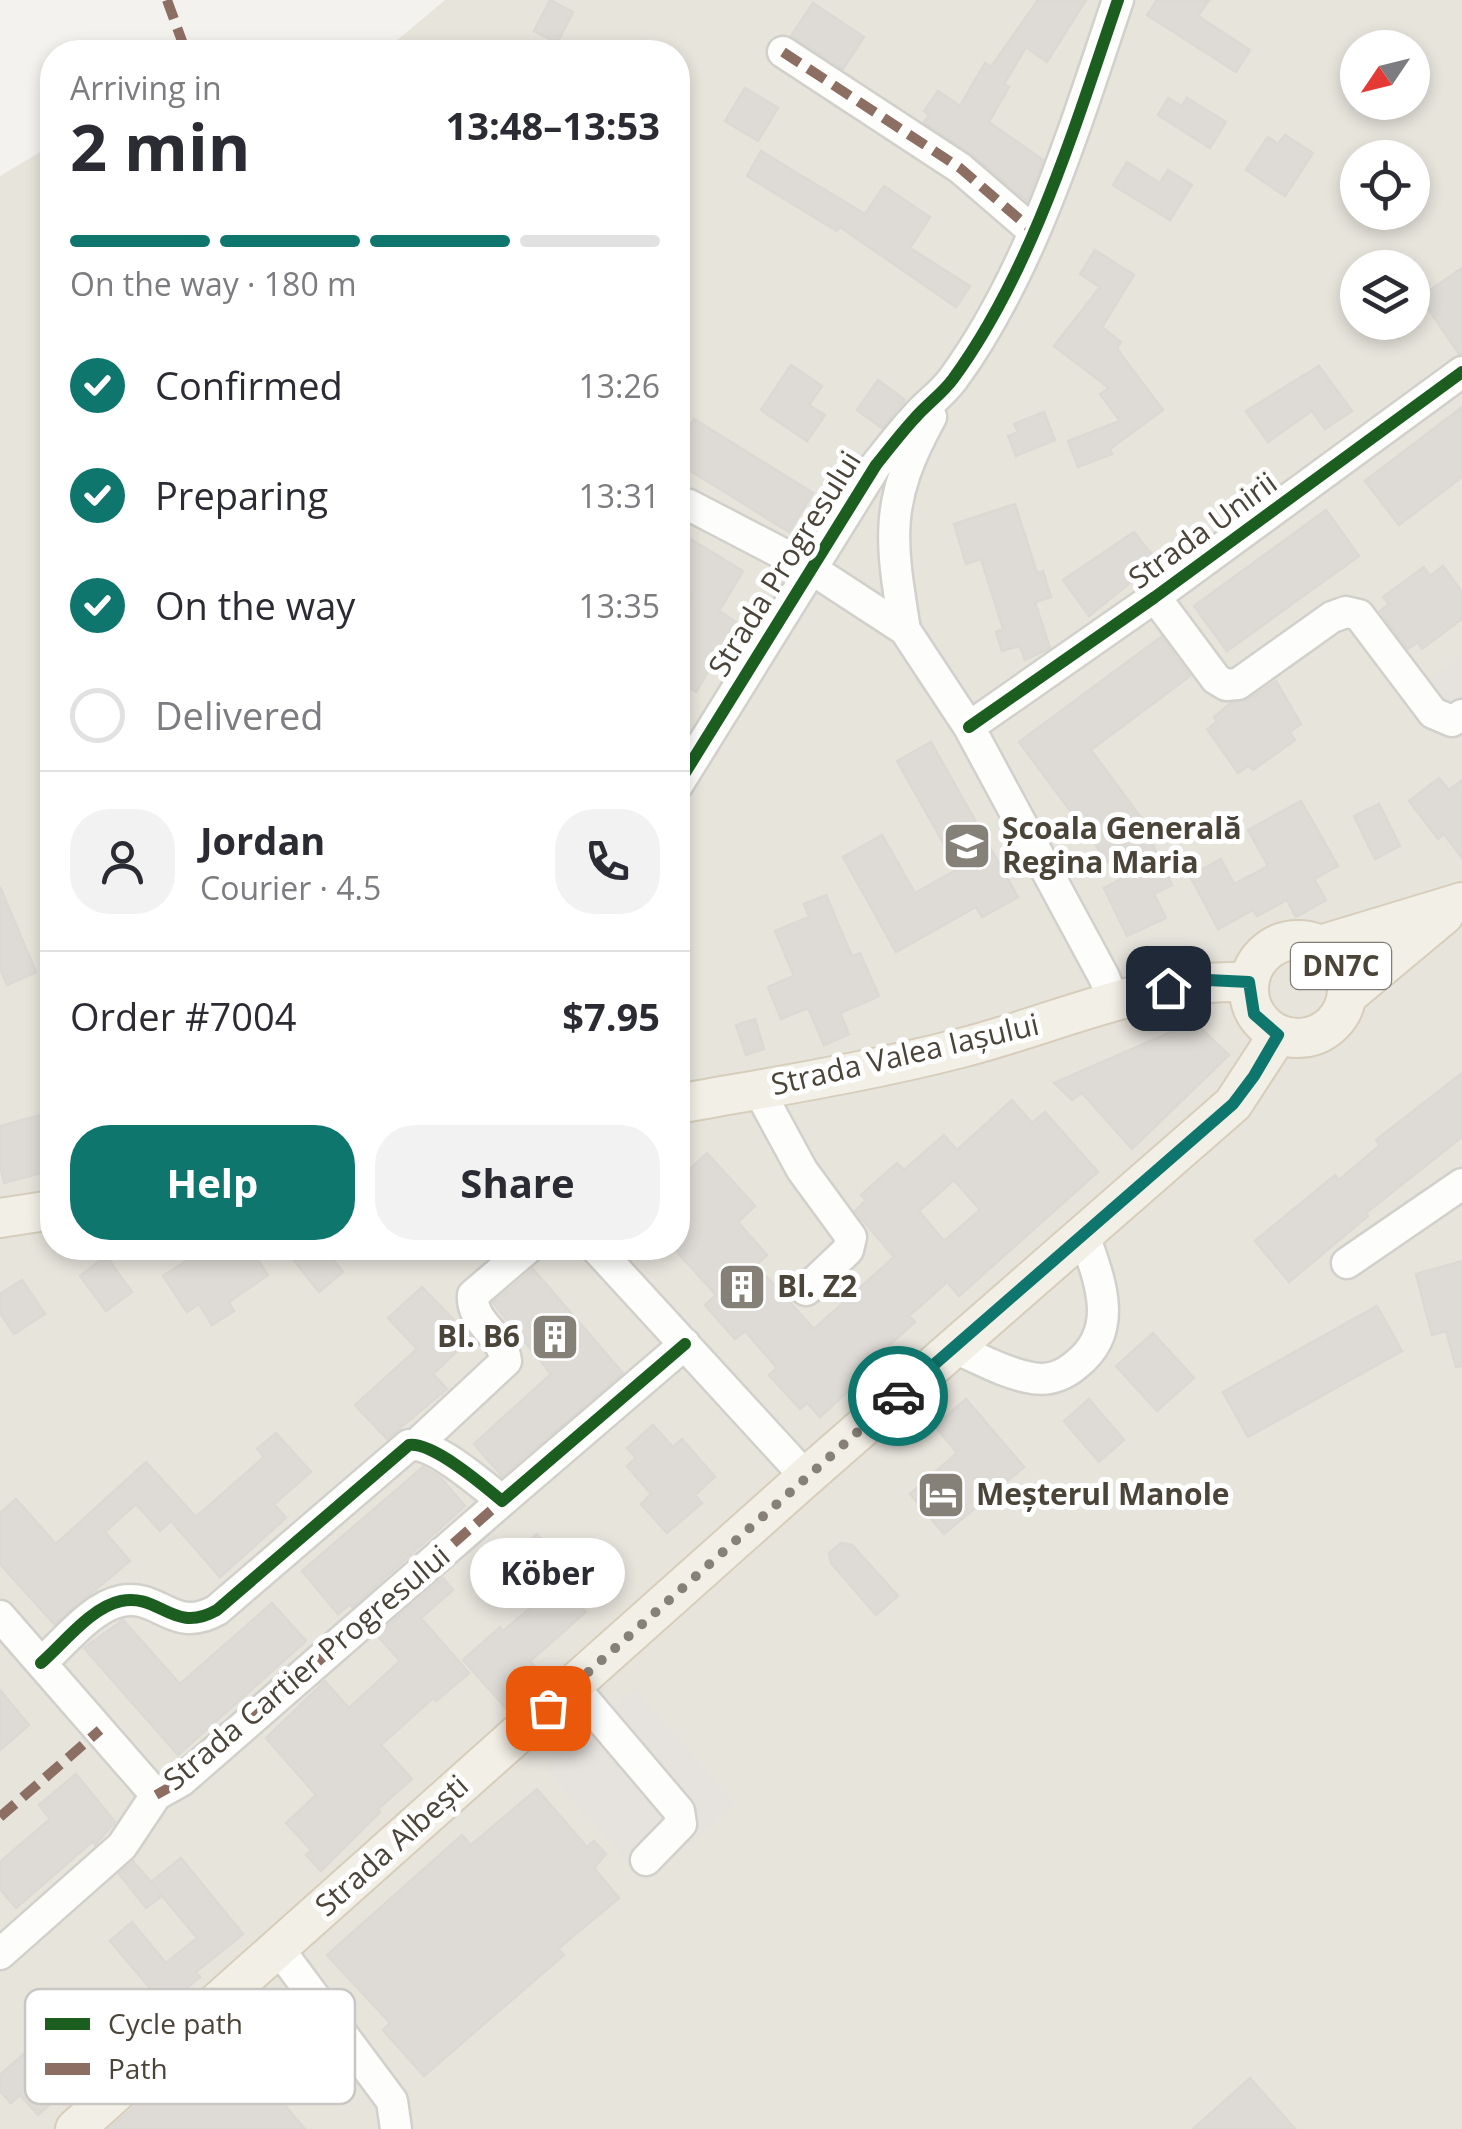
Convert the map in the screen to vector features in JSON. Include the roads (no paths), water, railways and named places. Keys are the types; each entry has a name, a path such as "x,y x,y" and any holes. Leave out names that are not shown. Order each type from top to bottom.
{"main road":[{"name":"DN7C","path":"1320,945 1342,967 1347,996 1342,1011 1322,1033 1308,1038 1278,1035 1254,1014 1249,982 1253,967 1275,945 1289,940 1320,945 1460,903"},
{"path":"1347,996 1460,903"},
{"name":"Strada Valea Iașului","path":"690,1102 963,1048 1114,1002 1208,980 1249,982"},
{"name":"Strada Albești","path":"232,1989 806,1477 1233,1104 1278,1035"},
{"path":"0,1218 40,1212"},
{"name":"Strada Albești","path":"76,2129 104,2104"}],"street":[{"name":"Strada Progresului","path":"690,764 876,465 950,383 1001,298 1075,127 1118,0"},
{"path":"784,52 960,168 1032,230"},
{"name":"Strada Unirii","path":"970,727 1462,372"},
{"path":"905,630 892,544 894,511 907,468 950,383"},
{"path":"690,505 710,512 810,568 905,630 970,727 1114,1002"},
{"path":"1155,597 1216,679 1226,685 1238,684 1332,616 1346,612 1359,615 1433,713 1452,721 1462,715"},
{"path":"758,1089 802,1170 851,1237 848,1250 806,1290"},
{"path":"1347,1263 1462,1184"},
{"path":"954,1348 1026,1377 1049,1379 1064,1374 1085,1358 1097,1343 1104,1300 1084,1235"},
{"path":"42,1664 103,1608 120,1601 138,1600 186,1620 201,1620 395,1455 417,1444 506,1361 505,1348 477,1317 473,1295 514,1260"},
{"path":"607,1260 806,1477"},
{"name":"Strada Cartier Progresului","path":"0,1954 122,1846 156,1795 180,1781 684,1344"},
{"path":"417,1444 434,1451 502,1501"},
{"name":"Strada Cartier Progresului","path":"5,1631 42,1664 156,1795"},
{"path":"572,1685 679,1811 681,1824 675,1833 646,1860"},
{"path":"278,1948 309,1989"},
{"path":"355,2051 392,2101 396,2129"}],"place":[{"name":"Școala Generală Regina Maria","path":"967,846"},
{"name":"Bl. Z2","path":"742,1287"},
{"name":"Bl. B6","path":"555,1337"},
{"name":"Meșterul Manole","path":"941,1495"},
{"name":"Köber","path":"548,1708"}]}
